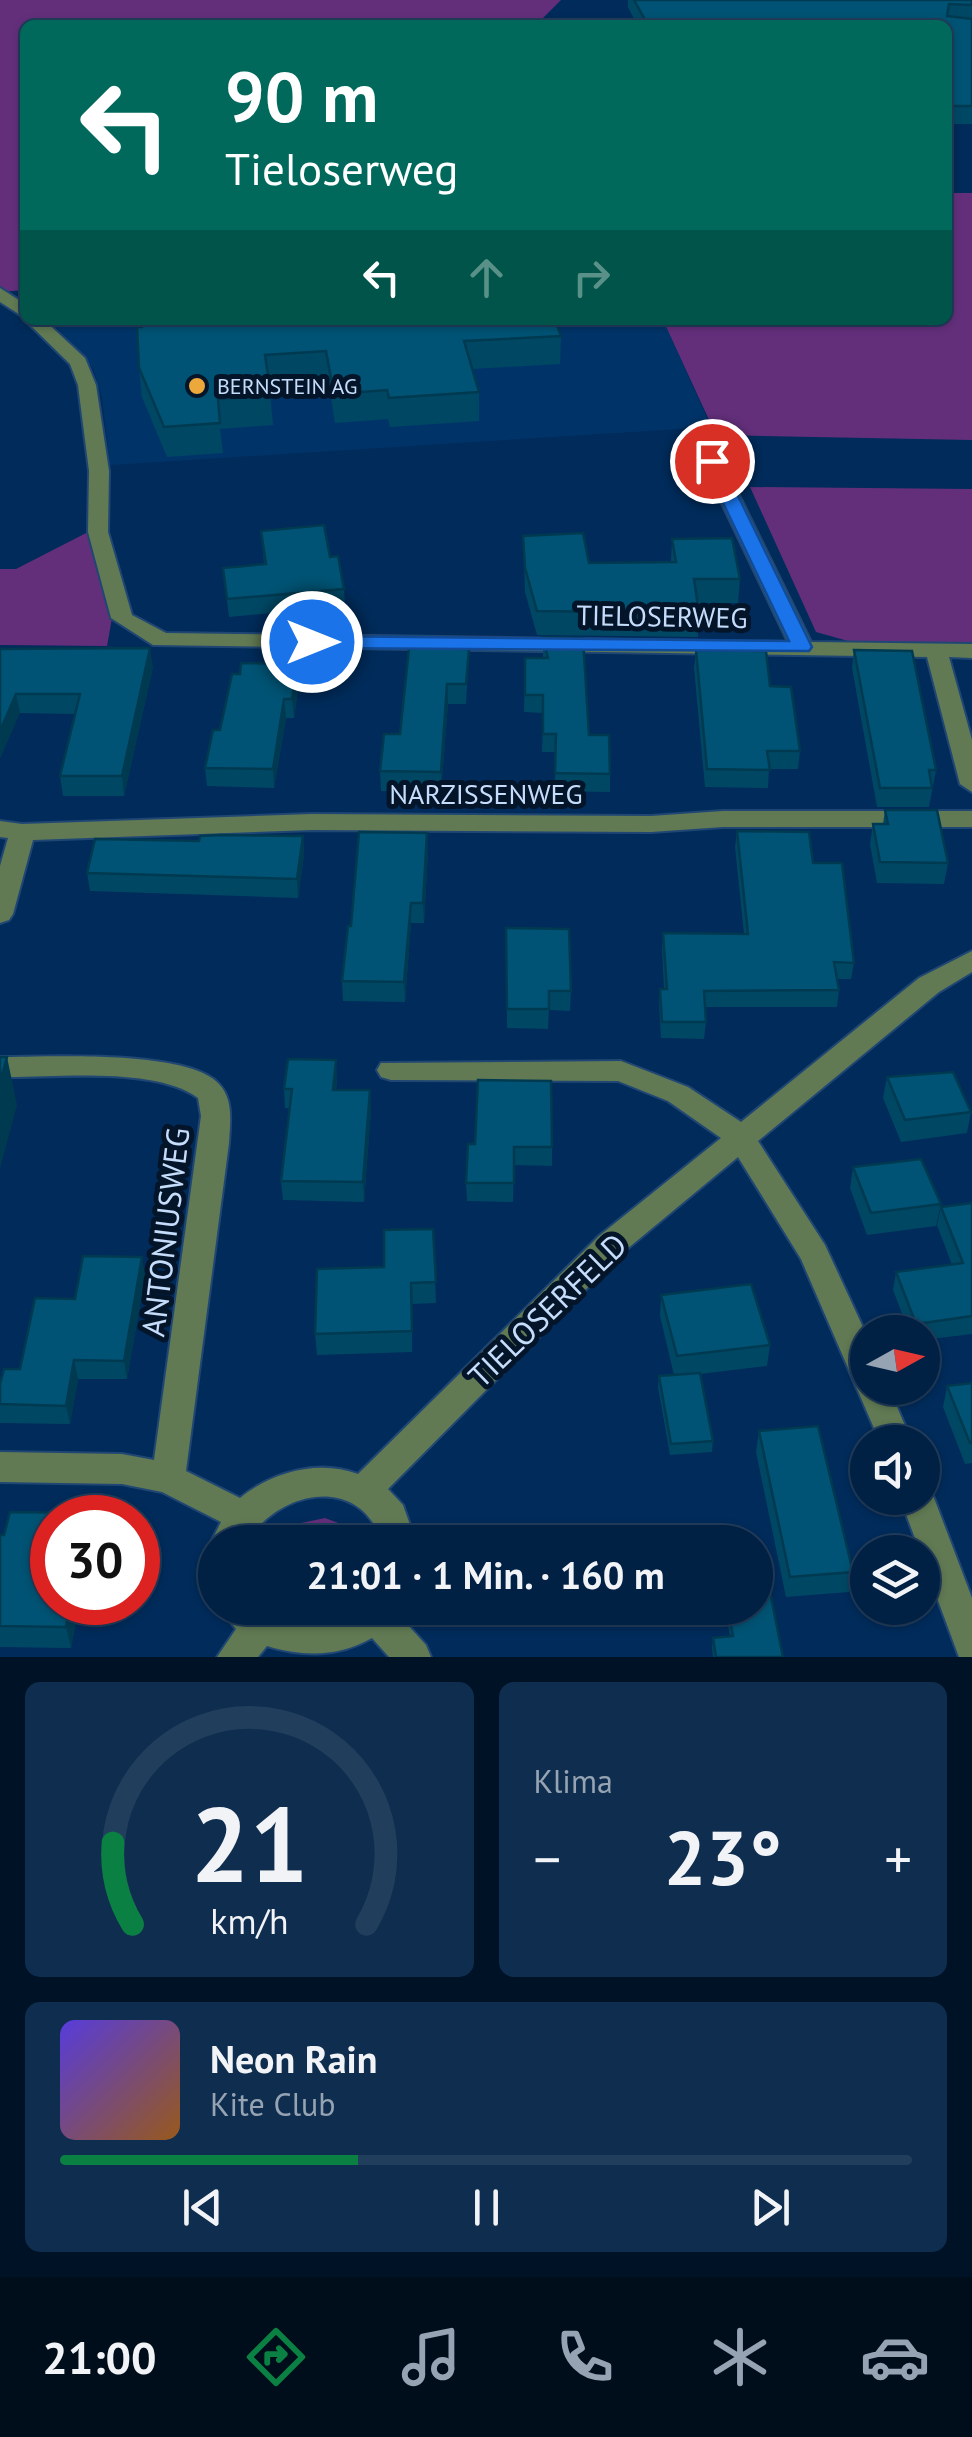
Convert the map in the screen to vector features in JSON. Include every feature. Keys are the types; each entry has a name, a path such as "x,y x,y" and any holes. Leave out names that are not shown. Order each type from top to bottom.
{"street":[{"path":"0,293 20,308"},
{"name":"TIELOSERWEG","path":"39,325 78,362 86,385 98,470 98,532 122,618 160,640 972,651"},
{"name":"TIELOSERWEG","path":"697,430 802,647"},
{"path":"936,650 972,784"},
{"name":"NARZISSENWEG","path":"11,831 312,822 651,824 723,819 972,819"},
{"path":"0,914 11,831"},
{"name":"TIELOSERFELD","path":"362,1492 610,1246 929,985 972,960"},
{"name":"ANTONIUSWEG","path":"0,1067 162,1070 205,1086 214,1099 214,1144 168,1478"},
{"path":"391,1070 620,1071 678,1094 740,1137 814,1254 850,1335"},
{"path":"0,1467 122,1469 168,1478 228,1525"},
{"path":"238,1525 266,1494 298,1482 331,1482 362,1492 384,1510 391,1525"},
{"path":"923,1515 972,1646"},
{"path":"235,1657 246,1625"},
{"path":"263,1625 288,1638 318,1640 357,1625"},
{"path":"388,1625 413,1657"}],"shaded area":[{"path":"0,0 561,0 541,20 20,20 20,290 0,292"},
{"path":"952,193 972,193 972,440 716,435 665,325 952,325"},
{"path":"54,325 665,325 711,427 110,465 102,397 93,368"},
{"path":"750,487 972,489 972,644 855,643 816,632"},
{"path":"92,530 112,618 107,646 0,645 0,569 16,569"},
{"path":"325,1518 342,1525 299,1525"}],"building":[{"path":"634,0 972,0 972,5 949,4 947,16 972,19 972,106 952,106 952,20 645,20"},
{"name":"BERNSTEIN AG","path":"557,325 561,336 464,341 479,392 389,398 387,390 334,394 326,351 265,355 271,396 218,399 220,423 164,427 139,368 137,327"},
{"path":"324,525 330,557 338,556 344,589 227,599 223,568 266,564 261,531"},
{"path":"583,533 589,563 676,562 672,539 732,538 740,579 694,579 699,613 537,611 525,568 523,536"},
{"path":"543,637 583,638 589,735 609,735 610,774 555,773 556,734 543,734 543,695 525,695 525,658 548,658"},
{"path":"150,648 122,776 60,776 80,694 16,694 0,731 0,649"},
{"path":"409,648 469,649 466,684 447,684 441,772 380,771 384,734 400,734"},
{"path":"696,650 766,651 770,686 791,687 800,751 767,751 770,770 707,769"},
{"path":"854,650 912,651 936,770 929,770 932,788 880,788"},
{"path":"241,663 298,664 292,699 284,699 273,769 205,768 213,730 220,730 232,674 240,674"},
{"path":"885,810 937,810 948,863 880,862 873,824 888,824"},
{"path":"737,831 809,832 813,863 842,863 854,963 834,962 839,990 704,991 706,1022 662,1022 660,989 667,989 663,933 748,934"},
{"path":"359,832 427,833 423,903 411,903 404,982 342,981"},
{"path":"200,836 303,836 297,879 87,873 95,839 199,841"},
{"path":"506,928 569,929 571,991 549,991 549,1009 507,1009"},
{"path":"0,1057 7,1057 0,1083"},
{"path":"288,1059 336,1060 333,1090 370,1090 363,1182 281,1181 292,1089 284,1089"},
{"path":"953,1072 971,1112 905,1120 887,1077"},
{"path":"478,1080 551,1081 552,1147 514,1147 514,1183 466,1183 468,1144 475,1144"},
{"path":"921,1159 941,1204 871,1213 853,1167"},
{"path":"972,1203 972,1316 940,1321 940,1315 913,1315 896,1272 963,1263 941,1207"},
{"path":"433,1229 436,1282 411,1283 412,1331 315,1334 317,1269 384,1267 384,1230"},
{"path":"83,1256 142,1257 124,1361 74,1360 66,1406 0,1404 4,1369 20,1369 35,1298 75,1299"},
{"path":"751,1284 770,1345 677,1356 661,1295"},
{"path":"700,1373 713,1441 671,1444 659,1376"},
{"path":"972,1383 972,1443 970,1443 947,1386"},
{"path":"818,1426 850,1572 790,1577 759,1431"},
{"path":"10,1512 30,1512 30,1625 66,1627 0,1626 0,1535 4,1535"},
{"path":"773,1607 783,1657 716,1657 713,1638 733,1636 731,1625 773,1625"}],"place":[{"name":"BERNSTEIN AG","path":"197,386"}],"route":[{"path":"312,642 802,647 712,461"}]}
